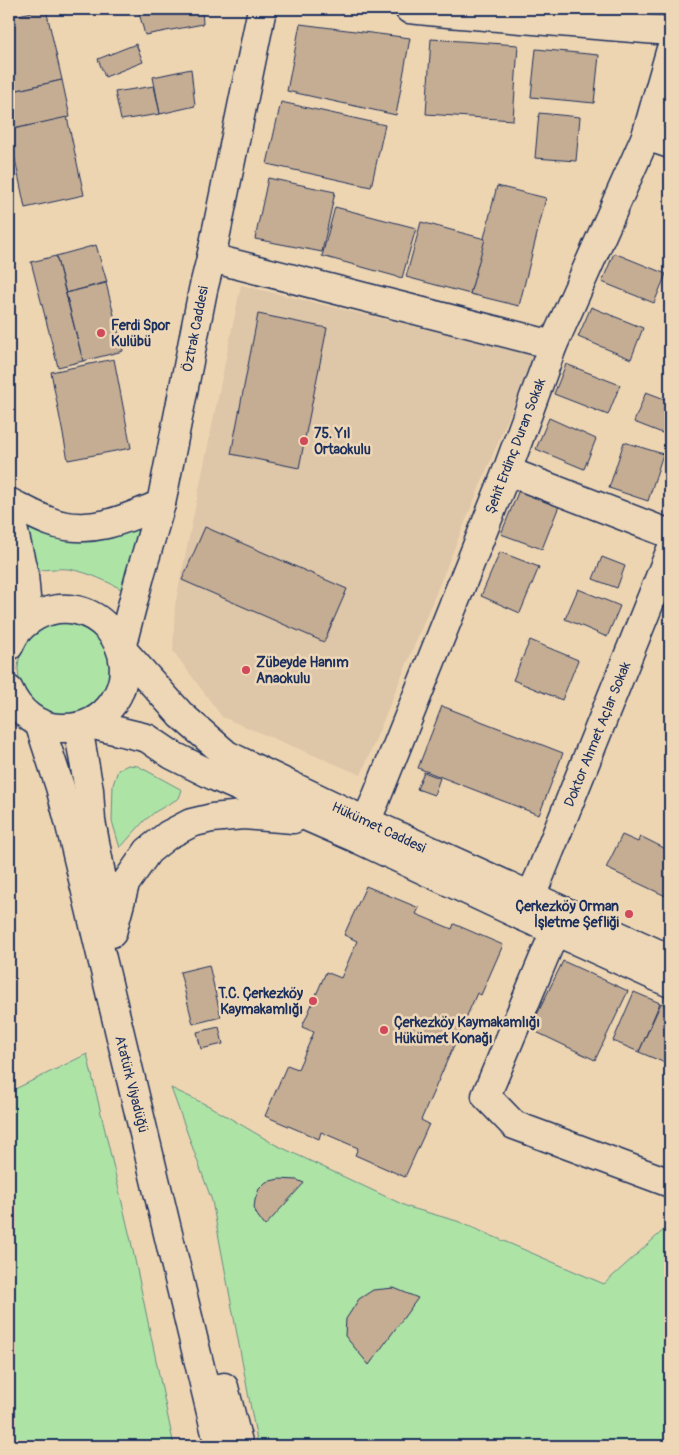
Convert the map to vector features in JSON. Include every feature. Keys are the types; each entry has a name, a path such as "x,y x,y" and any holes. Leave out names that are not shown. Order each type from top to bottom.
{"main road":[{"name":"Öztrak Caddesi","path":"121,648 161,504 203,290 262,9"},
{"path":"409,9 670,31"},
{"name":"Şehit Erdinç Duran Sokak","path":"361,830 375,801 507,471 553,345 658,140 670,52"},
{"path":"211,258 553,345"},
{"path":"507,471 670,534"},
{"path":"9,502 53,523 83,527 103,526 161,504"},
{"path":"9,511 24,575 16,632"},
{"name":"Doktor Ahmet Açlar Sokak","path":"531,904 540,875 670,552"},
{"name":"Hükümet Caddesi","path":"16,632 45,612 63,609 82,611 98,619 112,631 121,648 180,715 227,754 361,830 531,904 595,925 670,959"},
{"path":"24,715 55,728 72,728 83,725 108,711 120,692 125,670 121,648"},
{"name":"Atatürk Viyadüğü","path":"9,690 13,700 24,715 60,787 219,1446"},
{"name":"Hükümet Caddesi","path":"83,725 147,738 172,755 216,777 315,821 361,830"},
{"name":"Atatürk Viyadüğü","path":"83,725 91,821 129,1029 239,1446"},
{"path":"112,933 125,884 148,851 168,835 191,823 212,818 243,815 315,821"},
{"name":"Hükümet Caddesi","path":"531,904 555,931 670,983"},
{"path":"595,925 562,920 555,931 486,1096 514,1125 670,1183"}],"shaded area":[{"path":"241,285 534,355 361,775 222,717 173,651 175,605"}],"green space":[{"path":"21,516 147,517 127,592 76,570 36,570"},
{"path":"64,623 82,626 97,636 107,651 110,669 107,687 97,702 82,712 64,715 46,712 31,702 21,687 18,669 21,651 31,636 46,626"},
{"path":"128,765 138,766 182,790 179,798 144,821 120,848 112,821 113,785 118,770"},
{"path":"87,1054 131,1241 174,1446 9,1446 9,1092"},
{"path":"171,1088 209,1106 274,1144 408,1207 457,1221 604,1284 668,1226 670,1227 670,1446 258,1446 212,1201"}],"building":[{"path":"46,9 62,80 9,92 9,17"},
{"path":"138,9 202,9 203,24 145,35"},
{"path":"300,24 410,38 396,115 287,91"},
{"path":"431,39 518,45 513,120 426,114"},
{"path":"136,44 143,62 105,77 98,59"},
{"path":"536,49 599,55 594,103 531,97"},
{"path":"191,69 195,106 160,114 153,77"},
{"path":"62,80 70,117 9,130 9,92"},
{"path":"154,86 160,114 121,120 115,92"},
{"path":"281,102 385,125 371,187 267,164"},
{"path":"539,113 580,117 576,161 535,158"},
{"path":"67,117 84,195 25,208 9,130"},
{"path":"268,178 335,192 322,252 255,239"},
{"path":"497,186 546,198 519,306 470,294"},
{"path":"335,207 416,228 402,278 322,256"},
{"path":"421,222 485,239 470,294 406,277"},
{"path":"96,245 107,282 66,293 56,256"},
{"path":"614,253 666,274 654,303 602,282"},
{"path":"56,256 83,361 58,367 31,262"},
{"path":"106,283 123,351 83,361 66,293"},
{"path":"591,307 643,328 631,359 578,337"},
{"path":"258,314 327,328 299,468 231,454"},
{"path":"114,359 131,448 68,460 51,372"},
{"path":"566,364 620,385 608,415 554,394"},
{"path":"646,392 670,401 670,436 634,422"},
{"path":"549,418 596,439 584,469 536,449"},
{"path":"624,442 663,454 648,501 609,488"},
{"path":"519,490 559,506 542,549 501,534"},
{"path":"205,527 347,589 324,642 182,580"},
{"path":"500,552 539,567 520,613 481,596"},
{"path":"602,557 625,566 617,588 593,579"},
{"path":"578,589 620,606 607,637 565,619"},
{"path":"530,640 578,660 562,700 513,680"},
{"path":"442,706 563,753 539,815 418,768"},
{"path":"424,772 440,778 434,795 417,789"},
{"path":"622,835 638,842 640,836 670,851 670,898 606,868"},
{"name":"Çerkezköy Kaymakamlığı Hükümet Konağı","path":"366,886 419,908 416,914 452,929 454,924 503,945 481,995 477,993 421,1120 429,1124 405,1177 355,1155 358,1148 321,1132 319,1139 265,1116 287,1065 298,1069 314,1032 302,1027 326,972 341,978 357,941 344,935"},
{"path":"563,961 628,991 595,1060 530,1029"},
{"path":"209,965 221,1017 193,1024 180,972"},
{"path":"634,992 660,1003 639,1052 613,1041"},
{"path":"661,1003 670,1007 670,1065 639,1052"},
{"path":"219,1027 223,1044 201,1049 197,1032"},
{"path":"279,1179 297,1180 304,1183 265,1226 254,1208 255,1200 259,1189 266,1182"},
{"path":"394,1288 418,1298 369,1365 345,1336 346,1319 359,1299 373,1290"}],"place":[{"name":"Ferdi Spor Kulübü","path":"101,333"},
{"name":"75. Yıl Ortaokulu","path":"304,441"},
{"name":"Zübeyde Hanım Anaokulu","path":"246,670"},
{"name":"Çerkezköy Orman İşletme Şefliği","path":"629,914"},
{"name":"T.C. Çerkezköy Kaymakamlığı","path":"313,1001"},
{"name":"Çerkezköy Kaymakamlığı Hükümet Konağı","path":"384,1030"}]}
